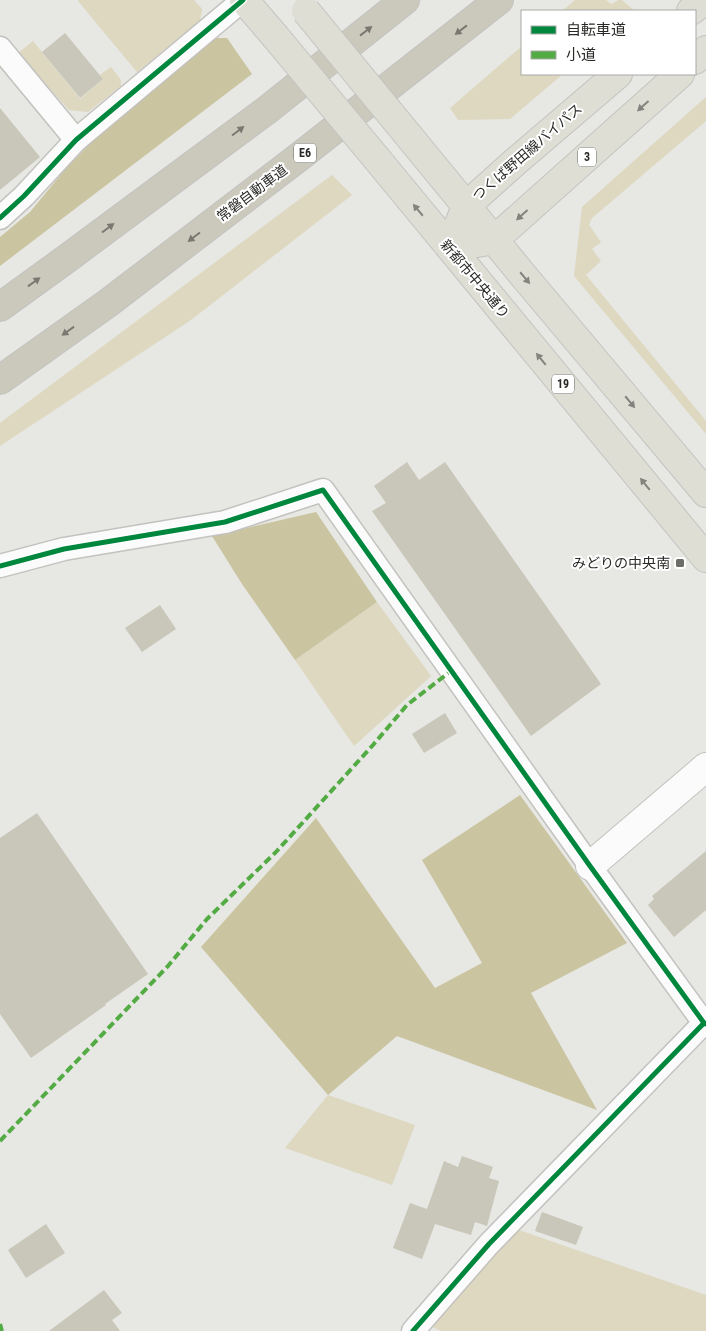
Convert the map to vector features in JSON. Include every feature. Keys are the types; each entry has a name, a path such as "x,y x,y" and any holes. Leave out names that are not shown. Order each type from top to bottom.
{"highway":[{"path":"0,306 259,116 405,0"},
{"name":"常磐自動車道","path":"0,380 108,303 299,157 499,0"}],"main road":[{"name":"新都市中央通り","path":"244,0 706,558"},
{"path":"693,10 705,0"},
{"path":"302,6 494,240 706,493"},
{"path":"696,59 706,50"},
{"name":"つくば野田線バイパス","path":"450,247 466,206 617,75"},
{"name":"3","path":"494,240 679,75"},
{"path":"450,247 494,240"}],"street":[{"path":"0,218 24,196 76,140 244,0"},
{"path":"0,48 76,140"},
{"path":"0,566 64,549 225,522 323,490 590,866 705,1023 490,1244 413,1331"},
{"path":"590,866 706,767"}],"shaded area":[{"path":"79,0 194,0 202,9 200,21 137,72"},
{"path":"575,0 606,0 611,4 622,0 634,10 563,10"},
{"path":"214,38 227,38 252,74 0,266 0,237 30,212 68,166 103,131"},
{"path":"33,41 80,99 103,79 100,75 111,67 121,80 121,86 88,112 69,110 18,53"},
{"path":"521,47 521,75 562,75 510,119 458,120 450,108"},
{"path":"706,97 706,121 592,218 589,225 601,242 592,249 601,261 586,275 706,421 706,434 574,276 582,207"},
{"path":"332,175 352,195 191,320 0,446 0,423"},
{"path":"316,512 377,602 295,660 242,584 212,536"},
{"path":"377,602 431,676 354,746 295,660"},
{"path":"520,795 627,943 531,993 597,1110 397,1036 328,1095 201,947 316,818 435,988 482,963 422,860"},
{"path":"328,1095 415,1125 392,1185 285,1148"},
{"path":"516,1229 706,1295 706,1331 441,1331 430,1326"}],"building":[{"path":"65,33 103,79 80,98 42,52"},
{"path":"0,108 40,157 0,190"},
{"path":"407,462 419,480 445,462 601,684 531,736 372,511 386,503 374,486"},
{"path":"160,605 176,629 142,652 125,628"},
{"path":"445,713 457,733 424,753 412,734"},
{"path":"37,813 148,974 31,1058 0,1014 0,838"},
{"path":"706,851 706,910 674,937 648,905 654,899 652,896"},
{"path":"462,1156 493,1167 489,1178 499,1181 487,1226 475,1222 471,1235 435,1224 422,1259 393,1248 410,1203 427,1209 444,1161 458,1167"},
{"path":"542,1212 583,1227 576,1245 535,1231"},
{"path":"46,1224 65,1253 26,1278 8,1250"},
{"path":"104,1290 122,1313 112,1320 120,1331 49,1331"}],"marked path":[{"path":"0,1141 168,966 207,919 276,852 407,705 451,671"},
{"path":"0,1324 2,1331"}],"cycle path":[{"path":"0,218 24,196 76,140 243,0"},
{"path":"0,566 64,549 225,522 323,490 704,1023"},
{"path":"413,1331 489,1244 704,1023 706,1024"}],"place":[{"name":"みどりの中央南","path":"680,563"}]}
